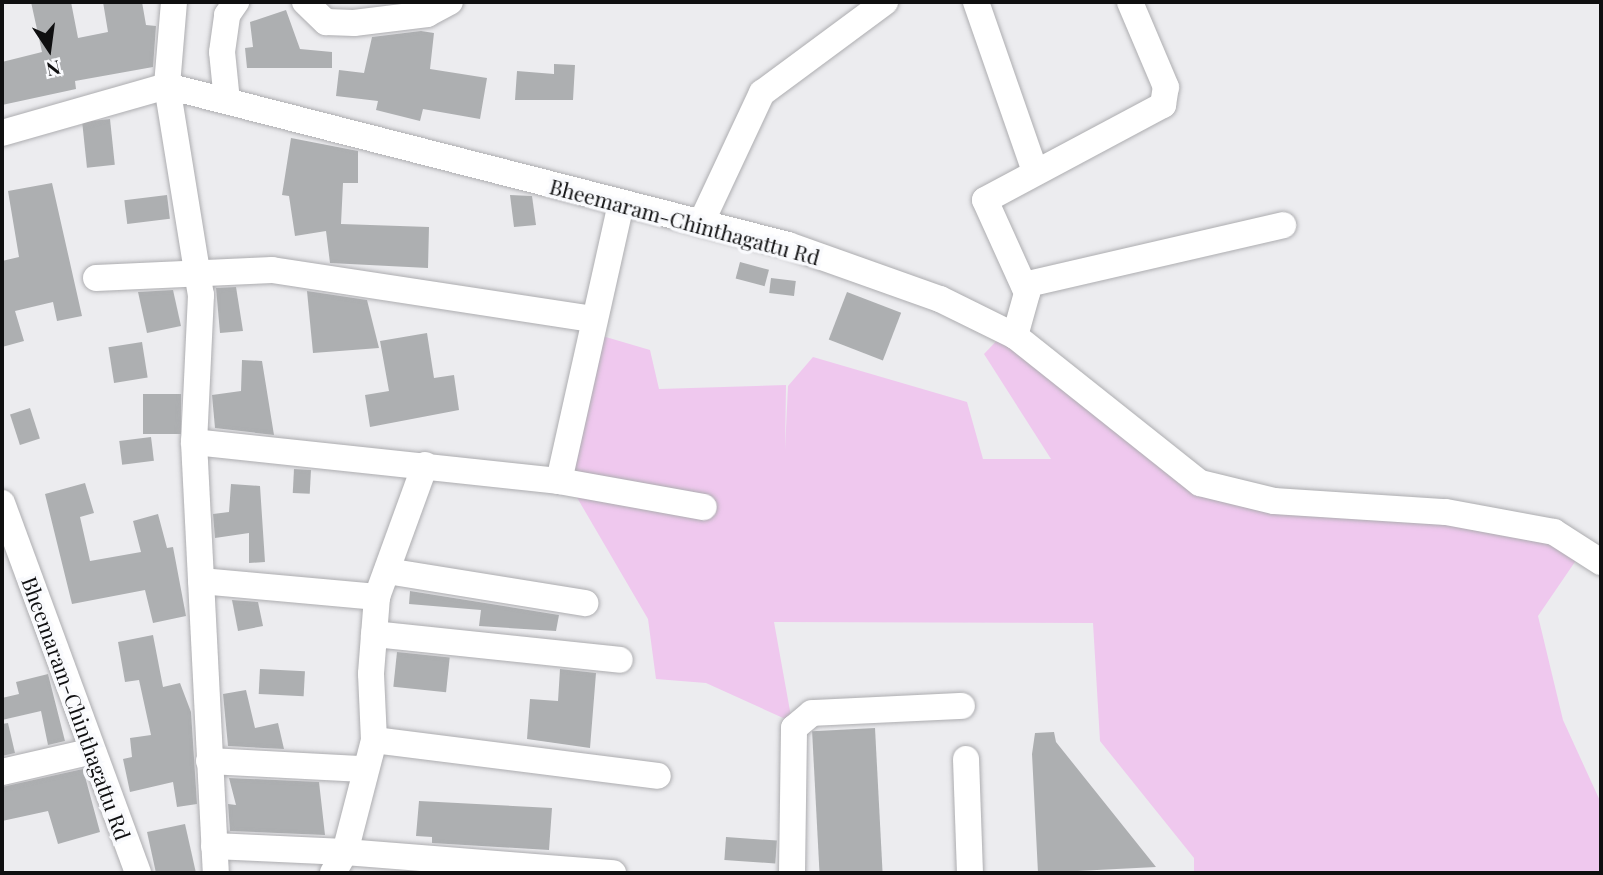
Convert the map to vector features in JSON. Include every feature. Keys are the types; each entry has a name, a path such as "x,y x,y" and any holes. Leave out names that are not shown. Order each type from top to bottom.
{"street":[{"path":"174,2 167,86 197,274 194,442 216,873"},
{"path":"227,101 222,52 236,2"},
{"path":"305,2 326,22 354,23 426,14 450,2"},
{"path":"701,223 762,93 885,2"},
{"path":"976,2 1035,171"},
{"path":"1015,336 1028,302 1024,285 985,200 1167,100 1130,2"},
{"name":"Bheemaram-Chinthagattu Rd","path":"2,133 167,86 788,245 940,299 1015,336 1200,483 1274,501 1446,512 1553,532 1601,562"},
{"path":"559,481 621,203"},
{"path":"1024,285 1283,225"},
{"path":"96,278 272,270 594,319"},
{"path":"194,442 559,481 704,507"},
{"path":"339,862 374,740 374,634 377,597 425,465"},
{"name":"Bheemaram-Chinthagattu Rd","path":"2,503 138,873"},
{"path":"387,571 585,603"},
{"path":"201,581 377,597"},
{"path":"374,634 620,660"},
{"path":"793,873 794,728 812,713 962,706"},
{"path":"374,740 658,776"},
{"path":"2,772 93,751"},
{"path":"965,759 970,873"},
{"path":"209,761 364,769"},
{"path":"214,846 339,862 613,873"}],"shaded area":[{"path":"1003,334 1191,487 1550,536 1581,553 1538,616 1563,720 1601,803 1601,873 1194,873 1194,858 1100,741 1093,623 774,622 792,722 706,683 656,679 648,619 565,477 599,335 650,350 659,389 786,385 785,450 788,386 813,357 967,402 983,459 1051,459 984,354"}],"building":[{"path":"31,2 71,2 78,38 108,32 103,2 142,2 146,25 156,26 153,67 75,81 76,89 2,105 2,62 42,52"},
{"path":"286,10 300,49 332,52 332,68 247,68 245,48 253,47 250,22"},
{"path":"421,31 434,33 430,69 487,78 480,119 423,109 420,121 376,110 378,101 336,96 339,70 364,73 372,37"},
{"path":"554,64 575,65 573,100 515,100 517,71 554,74"},
{"path":"110,119 115,165 87,168 82,122"},
{"path":"291,138 358,151 358,183 343,183 341,224 429,227 428,268 330,263 326,231 295,236 289,196 282,195"},
{"path":"52,183 82,316 57,321 53,302 15,311 24,341 2,347 2,261 19,257 8,191"},
{"path":"167,195 170,219 127,224 124,200"},
{"path":"510,195 532,196 536,225 514,227"},
{"path":"740,262 769,270 765,286 736,278"},
{"path":"771,278 796,281 794,296 769,293"},
{"path":"236,287 243,331 220,333 216,288"},
{"path":"173,290 181,326 147,333 138,292"},
{"path":"307,291 367,300 379,348 313,353"},
{"path":"847,292 901,313 883,360 829,340"},
{"path":"427,333 434,378 454,375 459,410 370,427 365,395 389,391 380,341"},
{"path":"142,342 148,378 114,383 108,347"},
{"path":"242,360 262,361 274,435 215,428 212,395 241,391"},
{"path":"143,394 181,394 181,434 143,434"},
{"path":"30,408 40,438 20,445 10,414"},
{"path":"151,437 154,461 122,465 119,441"},
{"path":"294,469 311,470 310,494 293,493"},
{"path":"85,483 94,513 80,517 90,561 141,552 133,521 158,514 167,548 173,547 186,616 153,623 145,590 72,604 45,494"},
{"path":"231,484 260,486 265,562 249,563 249,533 215,538 213,514 229,512"},
{"path":"410,591 559,615 556,631 479,626 481,610 409,604"},
{"path":"232,600 258,602 263,626 238,631"},
{"path":"153,635 163,687 180,683 191,712 197,804 177,807 173,782 130,792 123,759 132,757 130,738 151,735 139,680 125,682 118,642"},
{"path":"397,652 450,658 446,692 393,687"},
{"path":"260,669 305,671 304,696 259,694"},
{"path":"560,669 596,673 590,748 527,739 530,699 558,701"},
{"path":"48,674 65,741 48,745 41,711 2,720 2,698 19,694 16,682"},
{"path":"246,690 255,728 278,723 284,749 228,746 223,694"},
{"path":"8,723 15,753 2,756 2,724"},
{"path":"875,728 883,873 820,873 812,731"},
{"path":"1054,732 1056,742 1156,867 1038,873 1032,754 1035,733"},
{"path":"83,769 100,832 58,844 48,811 2,821 2,787"},
{"path":"229,778 319,782 325,835 230,831 228,804 236,805"},
{"path":"419,801 552,808 549,850 432,843 432,837 416,836"},
{"path":"185,824 196,873 156,873 147,832"},
{"path":"726,837 777,841 775,864 724,860"}]}
